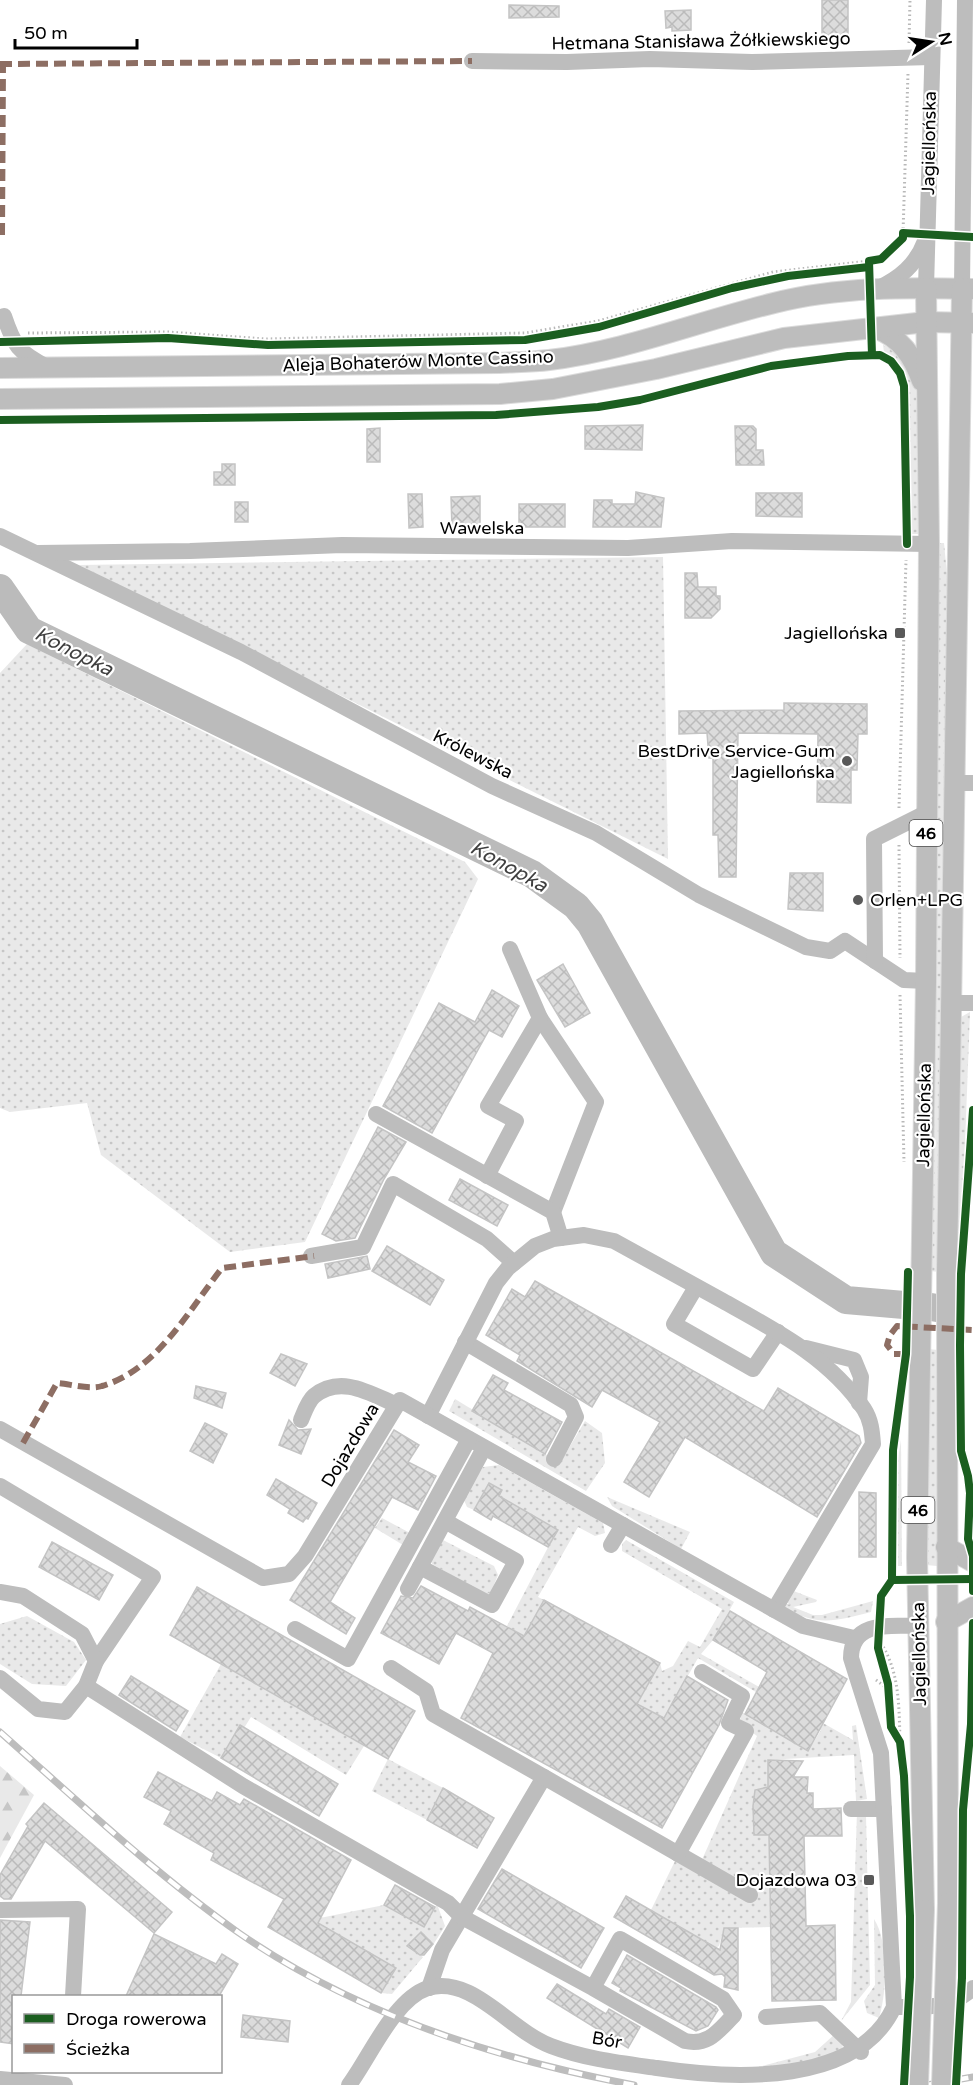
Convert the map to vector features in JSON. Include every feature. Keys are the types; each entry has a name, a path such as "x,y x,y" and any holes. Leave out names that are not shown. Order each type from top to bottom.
{"main road":[{"name":"Aleja Bohaterów Monte Cassino","path":"0,368 499,363 549,360 649,338 776,302 840,293 926,288 967,289"},
{"name":"Jagiellońska","path":"918,2085 924,1910 919,1626 919,1345 926,981 929,544 926,288"},
{"name":"Jagiellońska","path":"942,2085 948,1903 947,1274 951,1003 964,783 967,289"},
{"name":"Aleja Bohaterów Monte Cassino","path":"0,399 500,394 553,390 784,338 926,322 967,323"},
{"path":"875,328 888,333 907,348 916,363 926,392"},
{"path":"967,425 973,380"},
{"path":"946,1547 973,1563"},
{"path":"946,1623 973,1607"}],"street":[{"name":"Jagiellońska","path":"926,288 934,0"},
{"name":"Jagiellońska","path":"965,0 969,193 967,289"},
{"name":"Hetmana Stanisława Żółkiewskiego","path":"472,61 567,62 650,59 752,62 931,57"},
{"path":"874,291 908,270 920,255 927,235"},
{"path":"8,336 24,356 47,367"},
{"name":"Królewska","path":"0,536 241,652 492,786 596,833 699,895 806,947 830,951 845,941 904,980 926,981"},
{"name":"Wawelska","path":"34,553 190,551 342,545 628,548 732,541 929,544"},
{"path":"875,961 874,839 926,813"},
{"path":"510,949 540,1018 596,1102 553,1212 561,1238"},
{"path":"951,1003 973,1003"},
{"path":"487,1176 516,1121 488,1106 540,1018"},
{"path":"376,1114 553,1212"},
{"path":"311,1256 363,1247 393,1184 487,1239 513,1263"},
{"path":"428,1416 496,1284 513,1263 535,1246 561,1238 584,1235 614,1241 778,1332 802,1347 859,1403 871,1425 873,1444 870,1453 774,1610"},
{"path":"696,1287 674,1324 753,1370 778,1332"},
{"path":"465,1342 571,1405 576,1417 554,1459"},
{"path":"802,1347 854,1360 861,1377 859,1403"},
{"path":"301,1420 313,1397 334,1385 356,1387 397,1405"},
{"name":"Dojazdowa","path":"0,1430 263,1578 289,1574 305,1556 400,1400 803,1626 854,1638"},
{"path":"295,1629 348,1659 469,1439"},
{"path":"408,1589 484,1448"},
{"path":"0,1486 153,1577 96,1662 86,1686 65,1712 38,1709 0,1678"},
{"path":"420,1567 492,1605 516,1561 445,1521"},
{"path":"611,1545 623,1525"},
{"path":"0,1593 23,1596 82,1634 96,1662"},
{"path":"919,1626 869,1629 854,1638 851,1658 881,1754 894,2007 928,2007 957,2002 973,1988"},
{"path":"391,1668 426,1691 433,1714 750,1895"},
{"path":"678,1854 746,1731 729,1722 742,1696 702,1672"},
{"path":"86,1686 243,1786 448,1903 462,1917 685,2041 699,2044 713,2036 734,2015 723,1999 620,1939 593,1988"},
{"path":"349,2085 405,2002 429,1988 442,1950 544,1776"},
{"path":"851,1809 884,1809"},
{"path":"0,1910 78,1909 73,1995"},
{"name":"Bór","path":"429,1988 460,1988 521,2030 563,2050 595,2058 686,2073 790,2081 831,2071 861,2052 888,2023 894,2007"},
{"path":"766,2017 820,2013 861,2052"},
{"path":"0,2079 65,2085"}],"path":[{"path":"903,234 910,0"},
{"path":"8,336 168,338 268,345 525,340 609,324 781,277 869,264"},
{"path":"904,1162 898,827 907,544"},
{"path":"880,1641 878,1648 889,1690 891,1727 900,1742"},
{"path":"880,1641 889,1656 897,1686 900,1742"},
{"path":"874,1679 889,1690"}],"green space":[{"path":"883,345 902,355 916,382 921,530 918,534 909,532 907,383 904,371 884,352"},
{"path":"938,543 944,543 948,585 940,1272 929,1271"},
{"path":"663,557 668,859 79,565"},
{"path":"27,644 465,862 478,879 305,1242 230,1252 101,1155 87,1103 10,1112 0,1108 0,673"},
{"path":"970,1012 961,1250 956,1269 959,1026 961,1017"},
{"path":"928,1349 938,1350 937,1566 926,1565"},
{"path":"455,1399 560,1463 585,1421 602,1433 605,1463 586,1491 449,1411"},
{"path":"901,1440 902,1566 898,1566 898,1459"},
{"path":"499,1465 603,1523 605,1533 595,1536 578,1527 538,1597 544,1600 524,1636 507,1626 557,1530 499,1496 502,1490 489,1483 474,1510 467,1507 463,1498 483,1467"},
{"path":"607,1497 690,1532 681,1549 612,1506"},
{"path":"382,1518 410,1533 403,1545 375,1528"},
{"path":"441,1539 494,1566 498,1575 491,1592 486,1595 432,1564 430,1558"},
{"path":"626,1540 734,1602 713,1640 701,1654 853,1740 852,1726 856,1725 867,1799 856,1801 854,1755 768,1760 768,1787 755,1790 753,1805 769,1835 770,1927 724,1928 719,1946 715,1948 651,1910 675,1861 701,1862 757,1736 753,1733 754,1729 740,1721 742,1712 808,1751 821,1730 698,1658 664,1718 637,1704 660,1663 662,1671 673,1666 688,1641 700,1647 722,1609 622,1551 622,1544"},
{"path":"791,1590 817,1600 793,1607 813,1615 822,1615 873,1601 871,1612 836,1620 816,1620 783,1607 785,1603 790,1605 785,1600"},
{"path":"27,1616 74,1642 86,1660 66,1686 32,1684 0,1664 0,1624"},
{"path":"221,1664 364,1746 346,1775 251,1717 244,1728 240,1726 221,1758 180,1737"},
{"path":"388,1759 443,1788 427,1820 372,1791"},
{"path":"0,1766 34,1795 0,1858"},
{"path":"857,1811 866,1816 870,1985 841,2021 851,2002"},
{"path":"437,1904 445,1926 433,1945 421,1932 408,1946 423,1957 392,1994 381,1993 395,1969 317,1923 320,1918 384,1905 424,1927"},
{"path":"874,1919 882,1941 885,1968 884,1995 879,2018 867,2013 864,2001 875,1985"},
{"path":"835,2034 842,2040 843,2051 823,2063 758,2067 815,2052"}],"building":[{"path":"822,0 848,0 848,37 822,37"},
{"path":"509,5 559,6 559,17 509,18"},
{"path":"691,10 691,30 672,31 672,27 666,28 665,11"},
{"path":"643,425 642,450 585,449 585,426"},
{"path":"735,426 753,426 756,429 756,450 763,450 764,465 736,465"},
{"path":"380,428 380,462 367,462 367,429"},
{"path":"222,464 235,464 235,485 214,485 214,472 222,472"},
{"path":"636,492 664,498 661,527 593,527 594,500 612,500 612,504 635,504"},
{"path":"756,493 802,493 802,517 756,516"},
{"path":"408,494 422,494 423,527 409,528"},
{"path":"480,496 480,528 452,528 451,497"},
{"path":"235,502 248,502 248,522 235,522"},
{"path":"519,504 565,504 565,527 519,527"},
{"path":"685,573 697,573 698,587 716,587 716,596 720,596 720,609 711,618 685,618"},
{"path":"784,703 867,704 867,734 858,734 857,770 851,770 851,803 817,802 818,734 738,733 736,877 719,877 718,835 713,835 713,758 709,758 707,733 679,734 679,711 784,710"},
{"path":"790,873 823,873 823,911 788,909"},
{"path":"563,964 590,1013 565,1027 537,980"},
{"path":"492,990 519,1006 502,1037 489,1030 432,1133 383,1106 439,1003 475,1022"},
{"path":"378,1127 406,1142 384,1179 355,1238 336,1241 322,1234"},
{"path":"460,1179 508,1205 497,1226 449,1200"},
{"path":"387,1246 444,1280 430,1305 372,1271"},
{"path":"367,1256 370,1269 328,1278 325,1264"},
{"path":"535,1281 764,1411 778,1388 859,1436 861,1443 817,1517 685,1437 649,1497 624,1482 660,1422 602,1390 592,1407 517,1361 520,1355 486,1335 512,1289 525,1297"},
{"path":"281,1354 307,1364 295,1386 270,1373"},
{"path":"493,1375 508,1383 504,1390 562,1422 545,1454 472,1411"},
{"path":"196,1386 226,1393 222,1408 194,1398"},
{"path":"289,1420 298,1430 311,1429 301,1454 279,1445"},
{"path":"205,1423 227,1434 213,1463 190,1451"},
{"path":"394,1430 419,1445 408,1462 436,1476 418,1510 392,1497 330,1602 355,1618 346,1634 290,1600"},
{"path":"276,1479 317,1503 308,1519 306,1518 303,1522 288,1513 290,1509 267,1495"},
{"path":"489,1483 502,1490 499,1496 558,1530 548,1547 493,1516 491,1520 474,1510"},
{"path":"859,1492 876,1493 876,1557 859,1557"},
{"path":"52,1542 113,1575 99,1600 39,1567"},
{"path":"421,1586 468,1611 470,1607 524,1636 544,1600 660,1663 637,1704 664,1718 687,1676 728,1700 719,1725 662,1828 461,1718 493,1653 456,1633 439,1664 381,1633 401,1596 413,1598"},
{"path":"197,1587 415,1711 388,1759 170,1635"},
{"path":"730,1611 847,1679 808,1751 745,1714 767,1672 713,1640"},
{"path":"131,1676 188,1711 176,1731 119,1695"},
{"path":"240,1725 338,1784 319,1816 221,1758"},
{"path":"768,1760 803,1761 793,1777 808,1777 807,1793 813,1793 813,1809 841,1808 842,1836 804,1836 806,1926 835,1925 836,2000 772,2001 769,1835 754,1835 753,1806 755,1790 768,1787"},
{"path":"158,1772 212,1801 217,1792 240,1805 244,1799 351,1860 318,1923 396,1968 381,1993 268,1927 284,1899 211,1860 214,1853 164,1824 171,1811 144,1797"},
{"path":"443,1788 494,1818 477,1848 427,1820"},
{"path":"44,1803 172,1912 154,1933 45,1841 11,1899 4,1899 0,1896 0,1875 28,1826 26,1824"},
{"path":"502,1869 604,1928 581,1968 478,1909"},
{"path":"395,1885 435,1907 424,1927 384,1905"},
{"path":"626,1896 720,1950 724,1928 738,1928 738,1990 724,1987 725,1977 722,1974 714,1975 614,1917"},
{"path":"0,1920 30,1922 21,1995 12,1995 12,2044 0,2042"},
{"path":"421,1932 433,1944 424,1955 420,1955 407,1946"},
{"path":"154,1934 216,1964 222,1954 238,1964 220,1995 126,1995"},
{"path":"627,1955 716,2007 718,2010 708,2026 696,2031 620,1991 621,1988 612,1983"},
{"path":"557,1984 606,2014 609,2009 640,2027 628,2048 547,1998"},
{"path":"243,2015 290,2021 288,2042 241,2037"}],"waterway":[{"name":"Konopka","path":"0,588 29,630 532,874 576,906 590,923 774,1253 846,1300 904,1305"},
{"name":"Konopka","path":"931,1307 937,1308"}],"railway":[{"path":"0,1732 177,1886 239,1933 284,1962 379,2010 428,2030 530,2062 634,2085"},
{"path":"927,2085 973,2077"}],"marked path":[{"path":"0,64 472,61"},
{"path":"2,235 3,64"},
{"path":"23,1443 57,1383 97,1387 122,1378 139,1367 170,1337 222,1268 314,1256"},
{"path":"906,1354 894,1354 887,1345 890,1335 897,1326 973,1330"}],"cycle path":[{"path":"872,355 869,261 881,259 903,238 903,233 973,237"},
{"path":"0,342 168,338 268,345 525,340 599,327 732,288 788,276 869,267"},
{"path":"0,420 496,415 598,407 640,400 771,366 848,356 880,355 891,361 900,373 904,386 907,544"},
{"path":"973,1110 961,1274 960,1345 961,1451 970,1493 968,1539 973,1556 973,1591"},
{"path":"904,2085 910,1977 910,1916 904,1776 900,1742 891,1727 888,1684 878,1648 881,1596 892,1580 893,1450 906,1354 908,1272"},
{"path":"892,1580 973,1579"},
{"path":"956,2085 962,1978 963,1810 971,1724 973,1623"}],"place":[{"name":"Jagiellońska","path":"900,633"},
{"name":"BestDrive Service-Gum Jagiellońska","path":"847,761"},
{"name":"Orlen+LPG","path":"858,900"},
{"name":"Dojazdowa 03","path":"869,1880"}]}
